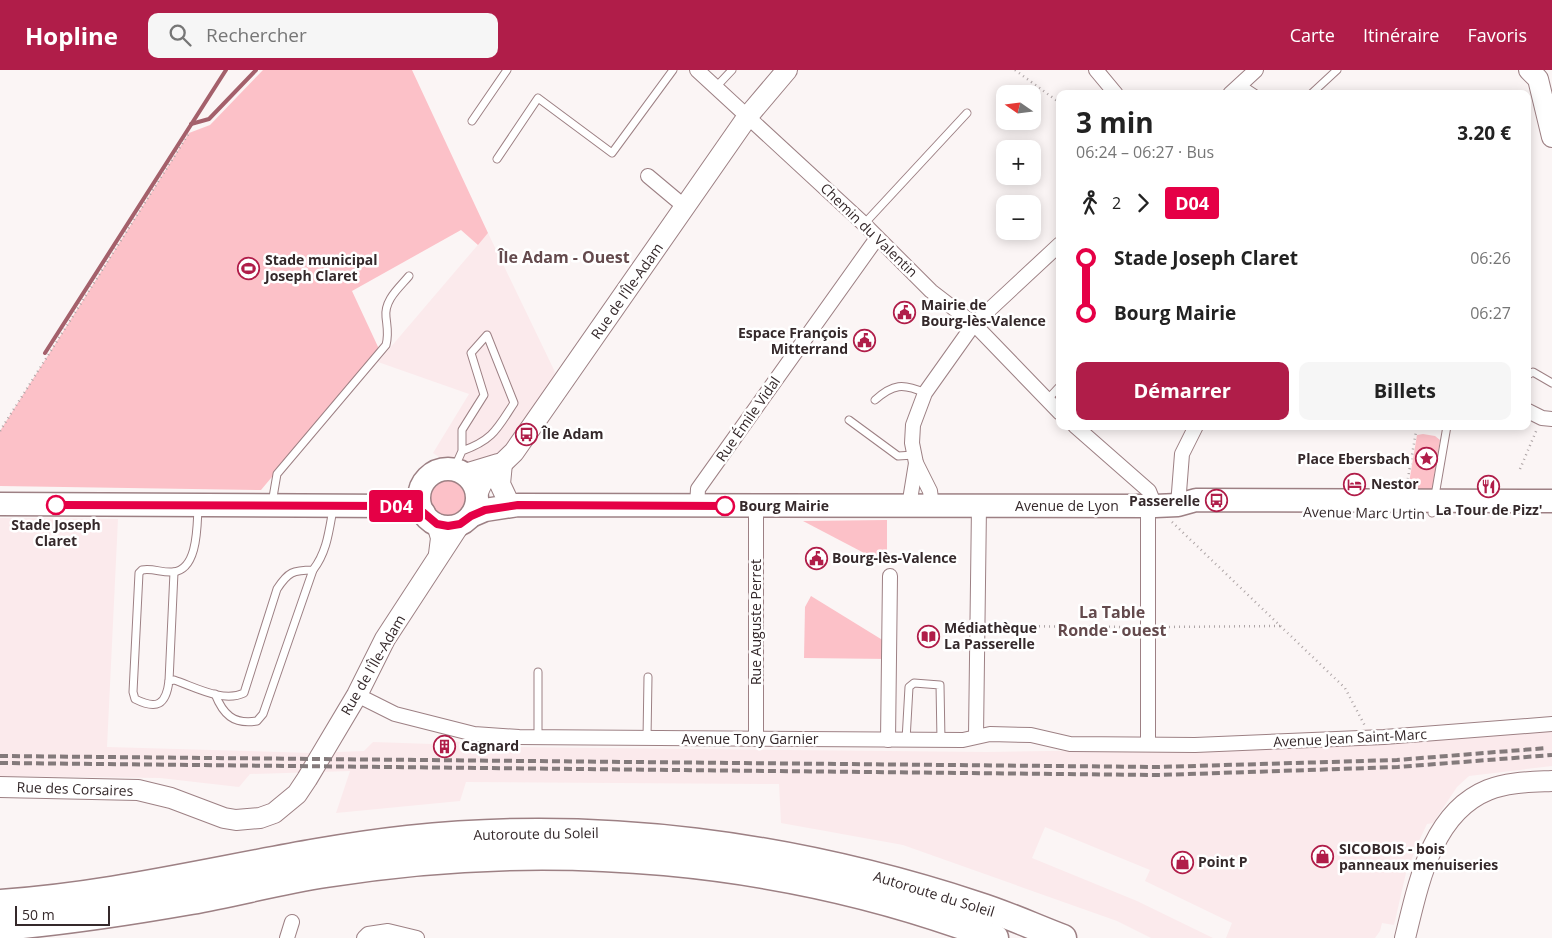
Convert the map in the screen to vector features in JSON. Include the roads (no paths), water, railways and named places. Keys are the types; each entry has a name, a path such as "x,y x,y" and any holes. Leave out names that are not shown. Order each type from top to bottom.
{"highway":[{"name":"Autoroute du Soleil","path":"0,904 60,899 314,852 410,839 501,833 593,833 693,840 790,856 888,878 960,900 1063,938"},
{"name":"Autoroute du Soleil","path":"0,927 65,922 192,901 325,874 414,862 502,856 592,857 691,865 787,880 884,902 996,938"}],"main road":[{"path":"427,510 423,484 432,474 446,469 469,477 513,503"},
{"path":"466,520 475,508 469,477"},
{"name":"Avenue Marc Urtin","path":"1151,506 1178,505 1196,500 1396,500 1433,507 1552,514"},
{"name":"Avenue Marc Urtin","path":"1178,505 1196,511 1433,507 1552,501"},
{"path":"0,504 394,506 427,510 448,526 466,520 485,510 513,503 697,506 940,506"},
{"name":"Avenue de Lyon","path":"940,506 1151,506"}],"street":[{"name":"Chemin du Valentin","path":"697,70 864,224 931,291 974,324 1056,409"},
{"name":"Rue de l'Île-Adam","path":"502,463 514,452 748,116 787,70"},
{"path":"1096,70 1113,90"},
{"path":"1234,90 1256,70"},
{"path":"1529,70 1538,79 1552,137"},
{"path":"648,176 685,207"},
{"name":"Rue Émile Vidal","path":"697,506 698,489 877,238"},
{"path":"940,506 930,491 915,459 912,443 913,425 925,393 974,324 1056,248"},
{"path":"1531,412 1547,419"},
{"path":"1079,430 1148,491 1151,506 1148,744"},
{"path":"1178,505 1182,454 1194,430"},
{"path":"909,506 915,459"},
{"path":"469,477 502,463 500,484 513,503"},
{"name":"Rue Auguste Perret","path":"756,506 756,738"},
{"path":"976,736 979,506"},
{"path":"427,510 441,538 439,554"},
{"name":"Rue de l'Île-Adam","path":"322,750 357,695 385,639 439,554 466,520"},
{"path":"888,740 890,576"},
{"name":"Avenue Tony Garnier","path":"357,695 395,714 474,734 888,740 963,740 990,734 1031,735 1070,744 1148,744"},
{"name":"Avenue Jean Saint-Marc","path":"1148,744 1371,738 1552,724"},
{"name":"Rue des Corsaires","path":"0,786 138,790 171,798 224,818 247,820 274,813 298,794 322,750"},
{"path":"1395,938 1415,896 1436,840 1463,806 1489,789 1552,781"},
{"path":"1405,938 1415,896"},
{"path":"287,938 292,922"},
{"path":"364,938 368,934 388,931 416,938"}],"lane":[{"path":"472,121 507,70"},
{"path":"496,159 538,98 612,153 673,70"},
{"path":"716,88 732,70"},
{"path":"1316,90 1338,70"},
{"path":"1241,84 1250,90"},
{"path":"864,224 967,113"},
{"path":"272,505 277,474 386,345 389,334 385,314 387,306 390,298 409,276"},
{"path":"487,335 514,403 492,436 480,445 469,477 462,430 484,395 471,353 487,335"},
{"path":"1531,373 1533,372 1552,383"},
{"path":"875,400 890,388 910,386 925,393"},
{"path":"1047,400 1056,390"},
{"path":"849,420 898,456 915,459"},
{"path":"1433,507 1446,430"},
{"path":"174,572 167,697 162,703 157,705 135,699 133,692 139,574 142,570 151,568 174,572 184,566 192,554 197,534 198,505"},
{"path":"215,694 222,710 230,718 248,723 257,722 263,714 313,570 327,545 333,507"},
{"path":"169,681 174,680 226,697 244,693 277,589 284,579 296,570 313,570"},
{"path":"538,672 538,736"},
{"path":"647,738 648,677"},
{"path":"906,740 909,687 914,683 940,685 941,740"}],"waterway":[{"path":"45,353 226,70"},
{"path":"191,124 209,119 256,70"}],"railway":[{"path":"0,756 1159,767 1397,760 1547,748"},
{"path":"0,763 1160,775 1398,767 1552,755"}],"place":[{"name":"Stade municipal Joseph Claret","path":"249,268"},
{"name":"Mairie de Bourg-lès-Valence","path":"905,313"},
{"name":"Espace François Mitterrand","path":"864,341"},
{"name":"Île Adam","path":"526,434"},
{"name":"Place Ebersbach","path":"1426,459"},
{"name":"Nestor","path":"1355,484"},
{"name":"La Tour de Pizz'","path":"1489,487"},
{"name":"Passerelle","path":"1216,501"},
{"name":"Stade Joseph Claret","path":"56,505"},
{"name":"Bourg Mairie","path":"725,506"},
{"name":"Bourg-lès-Valence","path":"816,558"},
{"name":"Médiathèque La Passerelle","path":"928,636"},
{"name":"Cagnard","path":"445,746"},
{"name":"SICOBOIS - bois panneaux menuiseries","path":"1323,857"},
{"name":"Point P","path":"1182,862"}],"district":[{"name":"Île Adam - Ouest","path":"564,257"},
{"name":"La Table Ronde - ouest","path":"1112,621"}]}
